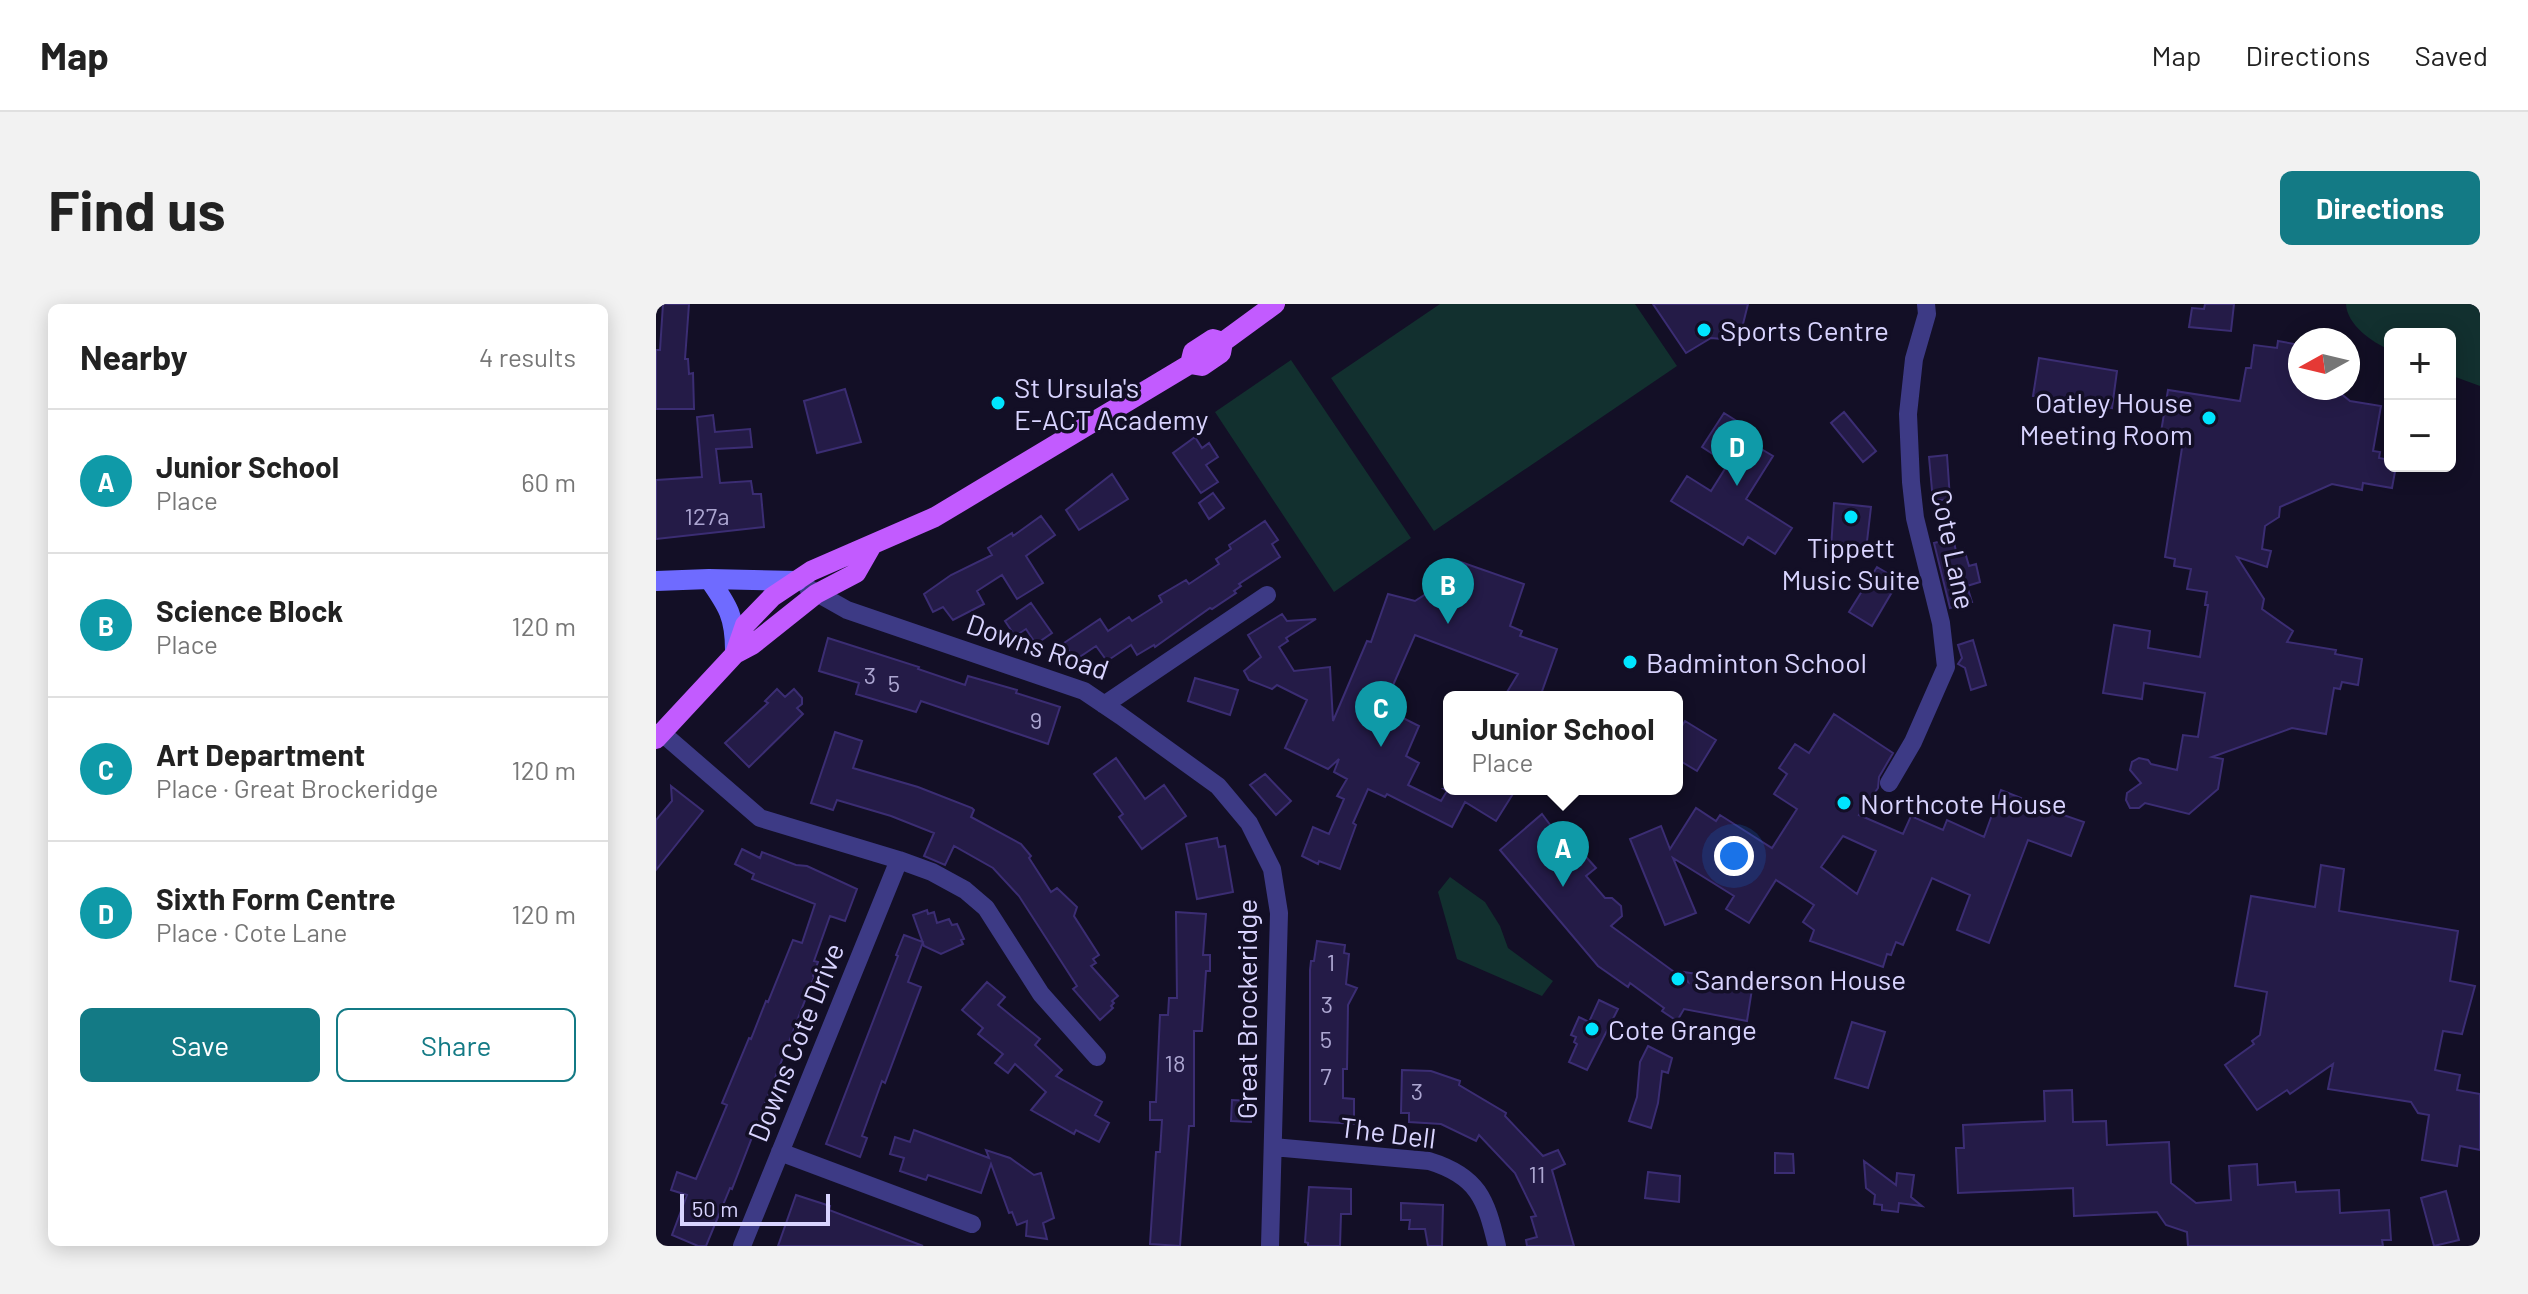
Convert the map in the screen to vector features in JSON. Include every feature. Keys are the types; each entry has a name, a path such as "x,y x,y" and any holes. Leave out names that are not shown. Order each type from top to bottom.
{"main road":[{"path":"735,654 745,625 772,597 811,571 935,517 1190,364 1193,352 1213,339 1223,342 1275,304"},
{"path":"659,736 735,654 752,645 816,594 856,573 872,545"},
{"path":"709,579 730,608 735,627 735,654"},
{"path":"656,581 797,581"}],"street":[{"name":"Cote Lane","path":"1889,783 1913,742 1946,667 1941,623 1915,518 1908,414 1914,359 1927,309 1944,304"},
{"name":"Downs Road","path":"797,581 847,610 1084,691 1104,705 1267,595"},
{"name":"Great Brockeridge","path":"1104,705 1218,786 1249,823 1272,869 1279,913 1270,1246"},
{"path":"659,736 760,818 899,860 932,872 965,890 986,908 1041,994 1097,1057"},
{"name":"Downs Cote Drive","path":"742,1246 899,860"},
{"name":"The Dell","path":"1273,1147 1429,1161 1449,1167 1468,1179 1479,1193 1489,1212 1497,1246"},
{"path":"780,1152 972,1224"}],"green space":[{"path":"1440,304 1635,304 1677,366 1434,531 1331,378"},
{"path":"2346,304 2480,304 2480,386 2456,377 2456,328 2384,328 2384,347 2356,326 2347,312"},
{"path":"1291,360 1411,538 1334,592 1215,412"},
{"path":"1450,877 1485,902 1500,926 1508,948 1553,981 1542,996 1457,959 1438,892"}],"building":[{"path":"663,304 689,304 685,359 688,359 689,374 693,373 694,409 656,409 656,350 660,350"},
{"name":"Sports Centre","path":"1653,304 1748,304 1743,324 1734,335 1722,339 1711,338 1686,353"},
{"path":"2205,304 2234,304 2231,331 2189,327 2192,308 2204,309"},
{"path":"2278,341 2288,343 2288,400 2349,400 2381,406 2373,451 2380,452 2379,458 2384,459 2384,472 2395,472 2392,488 2363,483 2362,490 2332,484 2280,507 2279,517 2265,526 2262,549 2271,551 2267,567 2237,557 2264,599 2262,609 2293,631 2287,642 2336,650 2335,654 2362,659 2358,685 2342,682 2340,689 2334,688 2326,734 2292,728 2212,757 2223,759 2218,789 2189,814 2145,803 2139,808 2130,808 2127,793 2141,783 2130,770 2132,762 2139,758 2177,770 2183,735 2198,737 2205,693 2144,683 2142,699 2103,693 2114,625 2150,631 2148,648 2200,657 2207,592 2187,589 2191,569 2174,566 2175,559 2165,557 2184,435 2161,432 2168,390 2240,401 2246,368 2251,368 2254,345 2277,348"},
{"path":"2039,358 2117,371 2112,408 2033,396"},
{"path":"845,389 861,442 817,453 804,401"},
{"path":"1844,412 1876,451 1863,462 1831,423"},
{"path":"1724,413 1759,435 1753,444 1773,456 1746,499 1792,528 1775,554 1748,537 1743,545 1671,501 1687,476 1711,491 1728,464 1702,447"},
{"path":"713,415 715,432 750,429 752,447 716,449 720,483 751,481 753,494 761,494 764,527 656,539 656,480 702,477 697,417"},
{"path":"1195,437 1202,448 1209,443 1218,457 1206,465 1218,482 1201,493 1173,453"},
{"path":"1947,455 1950,499 1933,501 1929,457"},
{"path":"1112,474 1128,499 1079,530 1066,510"},
{"path":"1213,493 1224,508 1209,519 1199,503"},
{"name":"Tippett Music Suite","path":"1834,503 1871,507 1866,550 1831,548"},
{"path":"1041,516 1055,535 1026,556 1043,583 1017,599 1002,575 977,591 984,604 953,620 943,607 933,612 924,594 951,575 992,555 988,548 1012,533 1013,536"},
{"path":"1265,521 1278,540 1272,544 1280,557 1239,584 1241,586 1234,591 1236,593 1155,647 1137,655 1131,645 1107,661 1096,646 1075,660 1064,643 1100,619 1108,631 1129,617 1132,621 1162,602 1159,596 1186,580 1189,584 1219,564 1216,559 1231,549 1229,545"},
{"path":"1953,538 1956,551 1964,549 1969,566 1976,564 1980,582 1967,586 1972,602 1950,608 1934,543"},
{"path":"1455,560 1524,584 1510,626 1522,631 1520,636 1557,649 1542,691 1508,691 1518,674 1415,635 1383,708 1419,726 1406,756 1419,763 1408,785 1441,801 1445,795 1512,795 1496,821 1465,802 1452,827 1387,794 1385,797 1368,789 1353,823 1356,825 1340,869 1302,856 1313,827 1329,834 1344,799 1337,796 1347,779 1334,772 1339,759 1328,769 1285,748 1307,700 1277,685 1272,689 1249,680 1244,671 1261,657 1248,635 1282,614 1287,621 1316,619 1286,638 1288,641 1279,647 1294,671 1330,667 1333,721 1367,641 1371,642 1388,594 1415,601 1426,594 1442,601"},
{"path":"1877,567 1899,580 1872,626 1849,612"},
{"path":"1031,603 1052,633 1036,644 1026,629 1015,636 1005,621"},
{"path":"828,638 965,685 968,676 1060,707 1048,744 921,701 916,712 856,694 859,683 819,671"},
{"path":"1973,640 1986,685 1971,690 1965,668 1958,664 1962,658 1958,645"},
{"path":"1195,678 1238,690 1230,715 1188,701"},
{"path":"777,689 785,697 794,689 802,698 802,704 797,708 803,714 749,767 725,743 768,703 765,701"},
{"path":"1834,714 1893,753 1879,777 1878,788 1859,815 1903,834 1911,816 1943,830 1947,820 1984,837 2001,790 2020,800 2084,822 2071,856 2028,840 1989,943 1957,930 1970,895 1932,878 1903,945 1896,942 1891,955 1887,954 1883,967 1810,941 1814,930 1803,922 1814,905 1776,880 1749,923 1726,909 1734,896 1673,858 1696,913 1665,925 1630,839 1661,826 1670,849 1696,808 1716,821 1720,815 1772,848 1797,809 1774,794 1787,774 1779,768 1795,744 1809,753","holes":["1843,836 1876,851 1857,894 1821,867"]},
{"path":"1685,721 1716,740 1697,771 1683,763"},
{"path":"835,732 862,741 853,768 918,787 972,808 971,817 1021,844 1051,892 1057,888 1077,907 1074,916 1099,955 1093,959 1096,963 1091,966 1118,996 1112,1001 1113,1008 1100,1020 1073,989 1077,986 1019,896 993,868 954,846 945,865 924,856 934,833 891,816 837,800 833,810 811,803"},
{"path":"1116,758 1145,799 1164,785 1186,816 1142,849 1119,817 1123,814 1094,774"},
{"path":"1265,774 1291,801 1276,815 1250,785"},
{"path":"671,786 703,811 656,870 656,820 672,801"},
{"path":"1542,814 1554,830 1557,866 1578,848 1596,868 1586,876 1605,898 1612,898 1621,906 1622,916 1611,926 1688,982 1684,972 1736,980 1735,987 1752,989 1747,1021 1684,1009 1677,1021 1630,983 1628,987 1598,966 1500,850"},
{"path":"1217,838 1219,847 1225,846 1233,892 1197,899 1186,844"},
{"path":"742,849 760,858 762,852 807,866 857,889 845,921 830,916 814,961 818,962 814,977 732,1189 706,1246 698,1246 672,1235 687,1195 671,1190 677,1172 696,1179 727,1105 722,1103 749,1038 768,1002 793,940 802,943 815,904 752,879 754,874 735,864"},
{"path":"2321,865 2344,869 2339,911 2458,931 2450,981 2475,986 2462,1034 2443,1031 2435,1070 2460,1075 2457,1090 2480,1094 2480,1150 2460,1146 2457,1166 2422,1160 2429,1115 2418,1113 2411,1102 2328,1089 2333,1064 2290,1094 2287,1090 2257,1110 2225,1065 2254,1044 2252,1041 2260,1035 2267,992 2235,986 2251,896 2315,907"},
{"path":"927,910 928,914 934,912 937,923 949,919 952,925 957,924 963,944 941,954 924,946 913,915"},
{"path":"1176,912 1206,914 1203,955 1210,955 1202,1031 1194,1031 1194,1126 1189,1126 1180,1246 1150,1244 1156,1152 1160,1152 1162,1120 1150,1120 1150,1102 1156,1102 1160,1015 1168,1015 1169,998 1177,998"},
{"path":"904,935 923,942 908,982 921,987 862,1136 867,1138 860,1157 826,1144"},
{"path":"1317,941 1345,945 1344,953 1349,954 1346,984 1357,988 1348,1005 1347,1069 1343,1069 1343,1098 1354,1099 1354,1124 1310,1121 1310,970"},
{"path":"987,982 1005,997 998,1005 1040,1039 1035,1045 1062,1070 1056,1076 1102,1102 1095,1115 1109,1123 1099,1142 1076,1130 1074,1134 1031,1110 1046,1092 1015,1064 1008,1073 995,1063 1003,1054 978,1034 983,1028 962,1010"},
{"name":"Cote Grange","path":"1599,1000 1618,1009 1587,1070 1569,1062 1577,1044 1574,1042 1576,1037 1571,1035 1579,1017 1589,1022"},
{"path":"1852,1022 1885,1032 1868,1088 1835,1078"},
{"path":"1648,1046 1672,1058 1668,1073 1662,1071 1651,1128 1629,1121 1637,1097 1640,1062"},
{"path":"1402,1070 1431,1071 1460,1081 1459,1085 1506,1113 1505,1116 1543,1156 1558,1150 1565,1164 1552,1170 1574,1246 1527,1246 1526,1240 1537,1237 1531,1217 1536,1216 1515,1173 1479,1135 1476,1141 1441,1124 1409,1122 1409,1113 1401,1113"},
{"path":"2072,1090 2073,1122 2106,1121 2107,1145 2169,1142 2171,1183 2196,1203 2231,1200 2229,1166 2257,1164 2258,1185 2295,1182 2296,1192 2339,1190 2340,1213 2389,1210 2391,1240 2382,1240 2383,1246 2188,1246 2187,1232 2166,1225 2157,1212 2074,1216 2073,1188 1958,1193 1956,1148 1964,1148 1963,1125 2045,1121 2044,1091"},
{"path":"1232,1100 1252,1101 1251,1122 1231,1121"},
{"path":"914,1130 989,1158 986,1150 1010,1158 1034,1175 1041,1173 1054,1218 1043,1223 1047,1239 1026,1236 1027,1221 1017,1225 1012,1212 1009,1213 991,1164 981,1193 928,1175 926,1180 900,1171 904,1158 890,1154 895,1137 910,1142"},
{"path":"1775,1153 1793,1154 1794,1173 1775,1173"},
{"path":"1864,1161 1896,1185 1897,1173 1914,1175 1911,1197 1922,1206 1899,1203 1898,1212 1882,1210 1882,1205 1874,1204 1875,1195 1866,1188"},
{"path":"1648,1172 1680,1176 1679,1202 1645,1198"},
{"path":"1309,1187 1351,1189 1351,1214 1341,1214 1340,1246 1308,1246 1305,1242"},
{"path":"2446,1191 2459,1240 2434,1246 2421,1198"},
{"path":"796,1195 830,1206 829,1210 923,1246 778,1246"},
{"path":"1401,1203 1443,1205 1442,1246 1428,1246 1425,1229 1409,1229 1410,1220 1401,1220"}],"place":[{"name":"Sports Centre","path":"1704,330"},
{"name":"St Ursula's E-ACT Academy","path":"998,403"},
{"name":"Oatley House Meeting Room","path":"2209,418"},
{"name":"Sixth Form Centre","path":"1737,486"},
{"name":"Tippett Music Suite","path":"1851,517"},
{"name":"Science Block","path":"1448,624"},
{"name":"Badminton School","path":"1630,662"},
{"name":"Art Department","path":"1381,747"},
{"name":"Northcote House","path":"1844,803"},
{"name":"Junior School","path":"1563,887"},
{"name":"Sanderson House","path":"1678,979"},
{"name":"Cote Grange","path":"1592,1029"}]}
